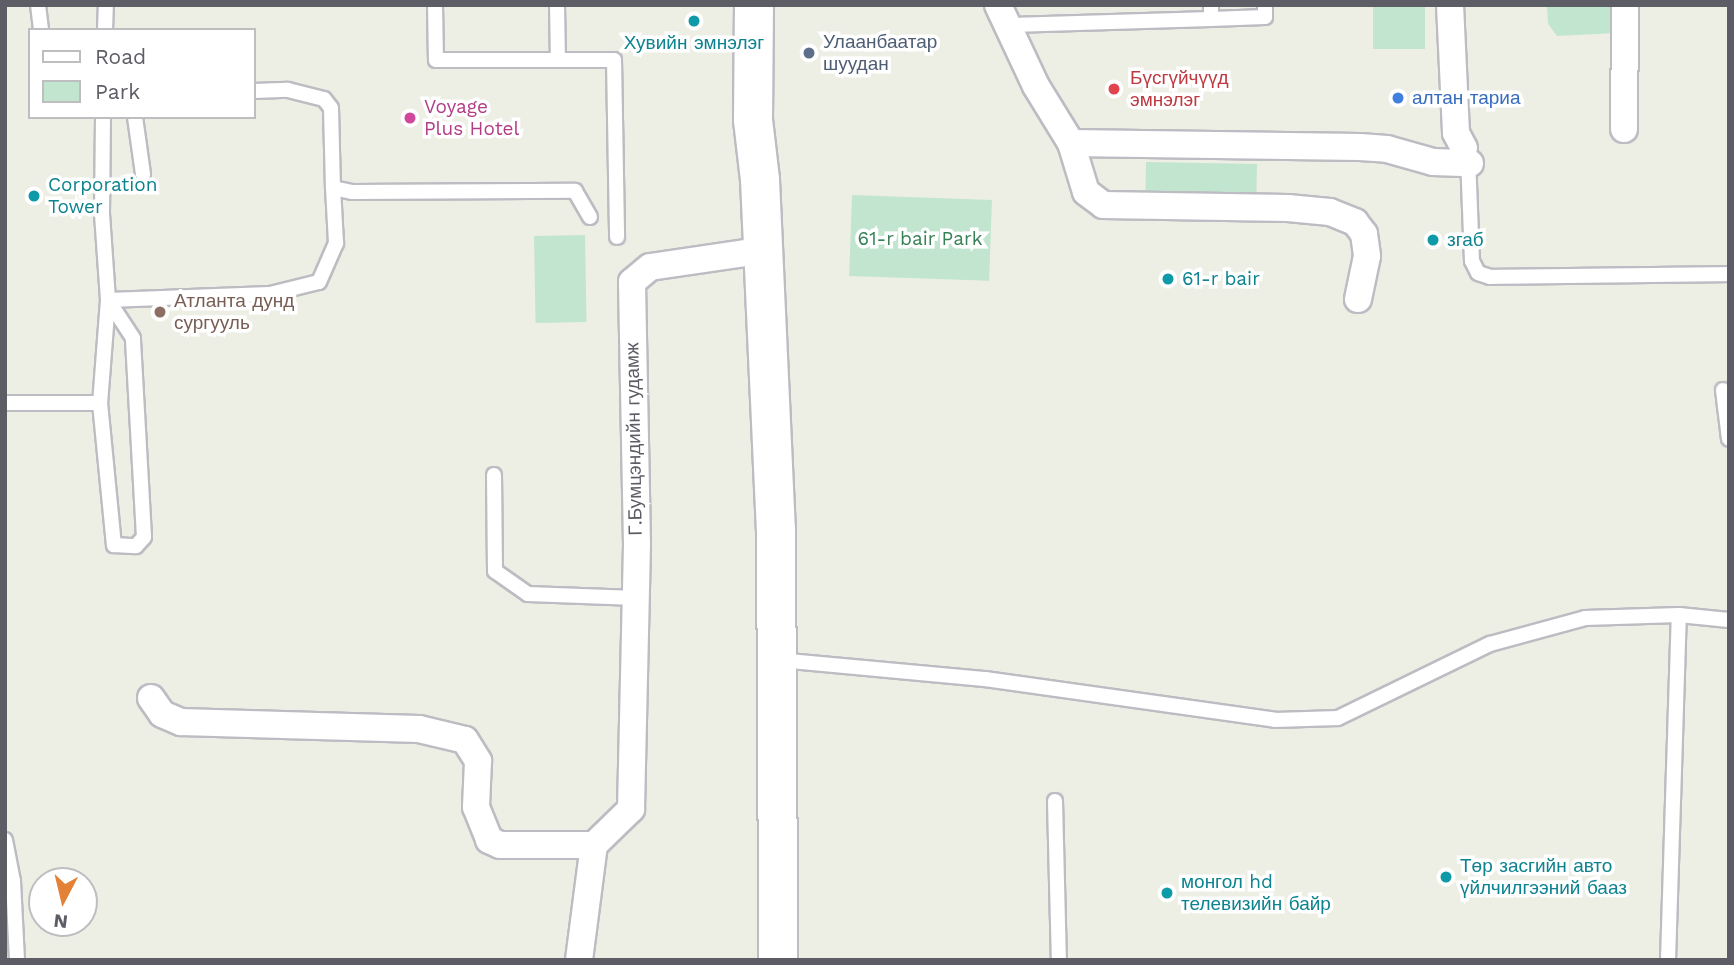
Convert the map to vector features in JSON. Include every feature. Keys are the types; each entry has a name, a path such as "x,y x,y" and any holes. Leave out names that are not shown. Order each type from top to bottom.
{"street":[{"path":"754,5 753,120 760,180 760,250 776,530 778,960"},
{"path":"1071,143 1387,149 1433,162 1467,155 1456,133 1451,5"},
{"path":"1624,129 1625,5"},
{"path":"1004,15 1036,86 1071,143 1086,192 1102,205 1288,208 1329,212 1356,222 1364,234 1367,256 1358,299"},
{"name":"Г.Бумцэндийн гудамж","path":"594,845 631,809 636,598 632,282 650,267 760,250"},
{"path":"151,698 162,714 181,722 419,729 464,740 478,761 476,807 489,840 500,845 594,845 579,960"}],"lane":[{"path":"38,5 41,28"},
{"path":"105,28 106,5"},
{"path":"435,5 436,60 614,60 617,237"},
{"path":"557,5 558,60"},
{"path":"1004,15 1211,12 1265,17 1265,5"},
{"path":"108,300 270,294 319,282 336,243 331,108 324,99 288,90 256,91"},
{"path":"103,119 102,214 108,300 100,403 112,541 114,545 136,546 144,537 133,338 108,300"},
{"path":"135,119 143,174"},
{"path":"1467,155 1472,261 1478,273 1490,277 1729,274"},
{"path":"333,188 352,192 575,191 590,217"},
{"path":"1724,390 1729,439"},
{"path":"5,403 100,403"},
{"path":"494,475 495,571 528,594 636,598"},
{"path":"1668,960 1679,615"},
{"path":"775,660 985,679 1275,720 1338,718 1490,644 1584,618 1679,615 1729,620"},
{"path":"1055,801 1059,960"},
{"path":"5,840 13,881 17,960"}],"green space":[{"path":"1373,5 1425,5 1425,49 1373,49"},
{"path":"1547,5 1617,5 1617,33 1557,36 1548,24"},
{"path":"1146,162 1257,164 1256,203 1145,201"},
{"name":"61-r bair Park","path":"852,195 992,200 989,281 849,276"},
{"path":"585,235 587,322 536,323 534,236"}],"place":[{"name":"Хувийн эмнэлэг","path":"694,21"},
{"name":"Улаанбаатар шуудан","path":"809,53"},
{"name":"Бүсгүйчүүд эмнэлэг","path":"1114,89"},
{"name":"алтан тариа","path":"1398,98"},
{"name":"Voyage Plus Hotel","path":"410,118"},
{"name":"Corporation Tower","path":"34,196"},
{"name":"згаб","path":"1433,240"},
{"name":"61-r bair","path":"1168,279"},
{"name":"Атланта дунд сургууль","path":"160,312"},
{"name":"Төр засгийн авто үйлчилгээний бааз","path":"1446,877"},
{"name":"монгол hd телевизийн байр","path":"1167,893"}]}
